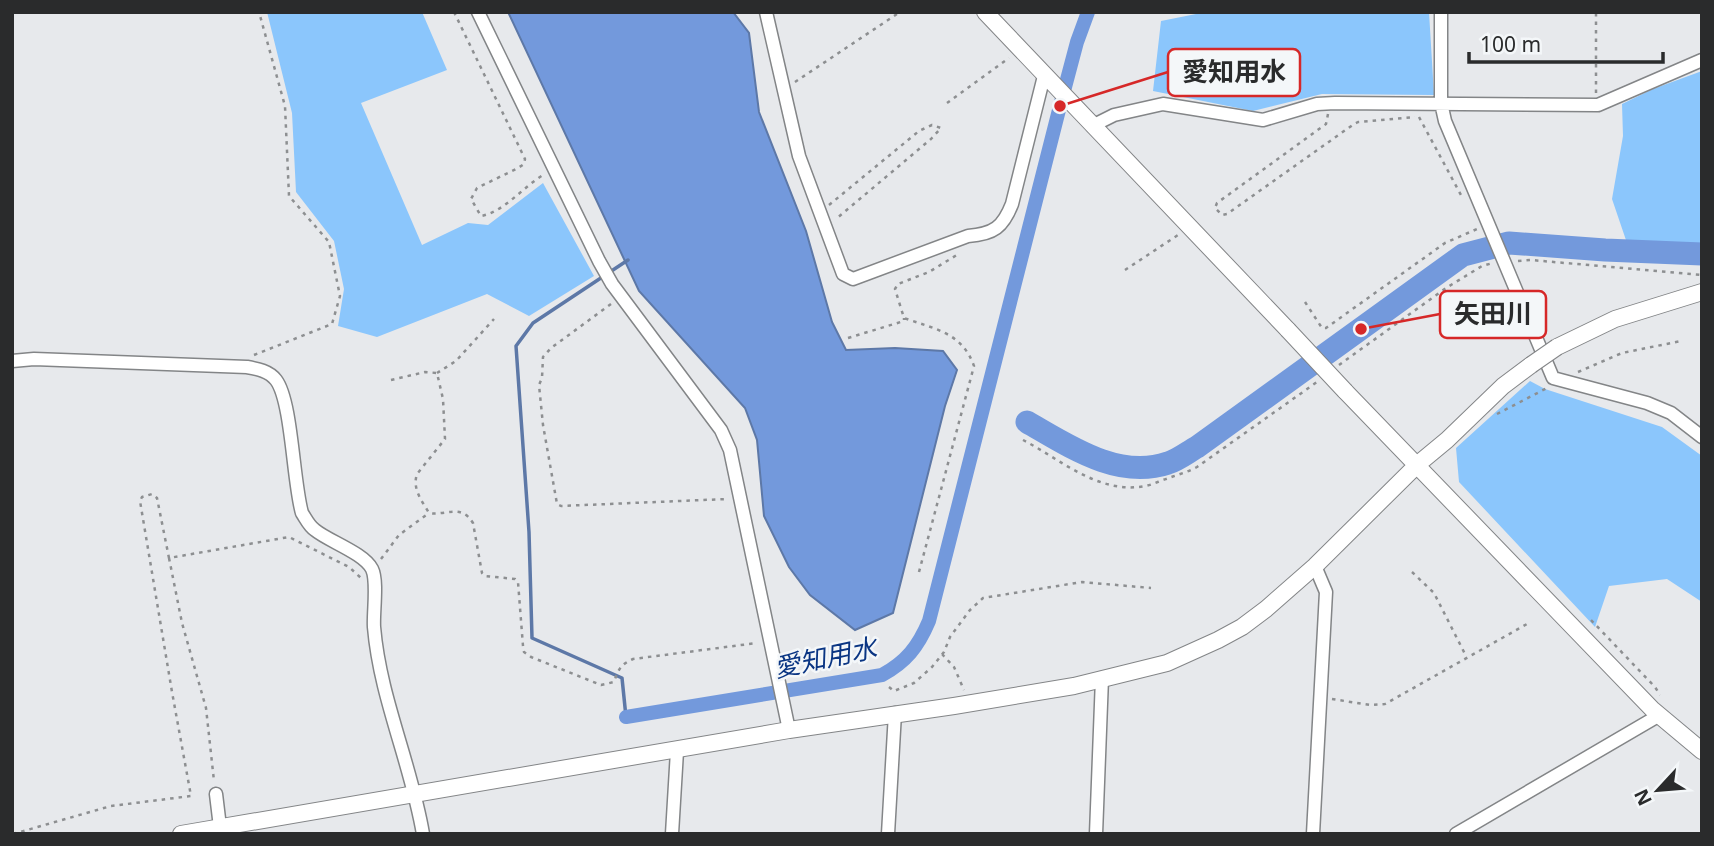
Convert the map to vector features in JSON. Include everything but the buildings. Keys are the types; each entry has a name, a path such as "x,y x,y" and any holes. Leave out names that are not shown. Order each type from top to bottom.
{"street":[{"path":"478,12 612,284 721,430 730,450 789,730"},
{"path":"766,12 799,156 843,274 853,279 968,236 984,235 998,228 1006,219 1012,204 1049,80"},
{"path":"985,12 1656,713 1702,751"},
{"path":"1441,12 1441,103 1445,121 1553,378 1647,403 1671,413 1702,437"},
{"path":"1092,126 1124,112 1163,104 1263,120 1317,104 1595,105 1702,60"},
{"path":"181,834 789,730 1074,686 1167,663 1242,627 1266,609 1315,566 1418,464 1503,386 1531,365 1557,347 1615,319 1702,292"},
{"path":"12,361 34,359 247,367 267,372 275,378 280,387 302,513 313,529 362,559 372,569 373,624 378,665 416,794 423,834"},
{"path":"1313,834 1326,592 1315,566"},
{"path":"1096,834 1102,678"},
{"path":"888,834 895,713"},
{"path":"1456,834 1656,713"},
{"path":"672,834 677,751"},
{"path":"216,794 220,827"}],"path":[{"path":"247,367 248,357 332,324 340,296 329,242 289,196 285,106 259,12"},
{"path":"454,12 525,159 524,164 518,168 477,188 471,199 476,211 481,216 502,208 540,176 555,169"},
{"path":"783,89 900,12"},
{"path":"1595,105 1596,12"},
{"path":"947,103 1020,50"},
{"path":"1327,104 1326,124 1217,203 1215,208 1222,215 1227,214 1353,124 1418,116 1463,199 1467,202 1477,198"},
{"path":"820,212 919,131 932,125 941,128 825,228"},
{"path":"1305,302 1322,328 1326,328 1445,243 1480,226"},
{"path":"1125,270 1190,227"},
{"path":"904,318 895,289 898,285 944,264 984,235"},
{"path":"1333,370 1470,273 1489,263 1531,260 1702,275"},
{"path":"623,298 551,348 543,357 539,385 557,504 574,506 740,498"},
{"path":"848,338 904,321 904,318"},
{"path":"904,318 956,337 967,348 974,366 919,572"},
{"path":"391,380 425,372 437,373 456,362 494,319"},
{"path":"429,513 415,481 417,474 445,439 443,399 437,373"},
{"path":"1023,440 1068,467 1097,480 1126,487 1142,487 1184,474 1197,467 1323,377"},
{"path":"13,834 111,806 191,796 140,501 145,494 152,494 157,498 182,623 206,708 216,794"},
{"path":"372,569 399,535 429,513 451,510 469,516 478,542 482,573 485,576 516,579 518,582 524,652 601,685 614,682 619,668 624,662 633,659 771,642"},
{"path":"169,558 289,537 349,566 360,576 362,583"},
{"path":"1412,572 1434,593 1467,657"},
{"path":"889,687 894,691 902,690 914,683 943,654 950,637 976,602 983,598 1082,582 1152,588"},
{"path":"1591,620 1656,687 1661,701 1656,713"},
{"path":"1320,697 1361,704 1385,704 1527,624"},
{"path":"943,654 958,677 968,704"}],"shaded area":[{"path":"267,12 422,12 447,70 361,103 422,245 468,223 488,225 543,183 594,276 529,316 487,294 377,337 338,326 344,289 334,241 296,192 292,113"},
{"path":"508,12 733,12 749,33 759,112 806,231 832,322 846,350 895,348 943,351 957,370 945,406 893,613 855,630 810,595 789,567 764,516 757,440 745,408 639,291"},
{"path":"1206,12 1429,12 1434,95 1322,94 1253,111 1153,91 1161,21"},
{"path":"1702,71 1702,247 1628,246 1612,199 1623,136 1622,104"},
{"path":"1530,381 1545,389 1662,427 1702,456 1702,602 1667,579 1609,586 1595,627 1459,482 1456,448"}],"waterway":[{"name":"愛知用水","path":"626,717 882,675 898,665 916,646 929,621 1060,106 1088,12"},
{"path":"1027,422 1077,450 1112,464 1149,467 1168,463 1197,447 1463,255 1509,243 1702,254"},
{"path":"626,717 622,678 532,638 529,532 516,346 533,323 628,260"}],"place":[{"name":"愛知用水","path":"1060,106"},
{"name":"矢田川","path":"1361,329"}]}
